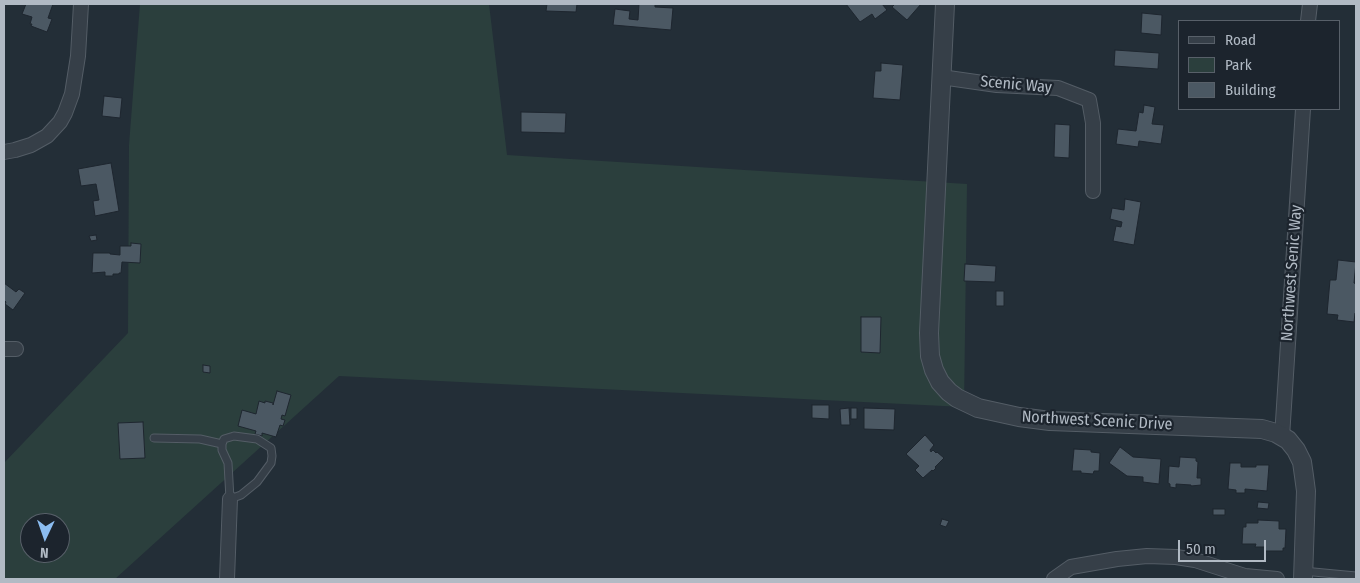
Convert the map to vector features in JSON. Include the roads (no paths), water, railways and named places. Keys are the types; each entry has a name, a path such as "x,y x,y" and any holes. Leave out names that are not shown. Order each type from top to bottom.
{"street":[{"path":"4,152 32,145 46,136 60,122 65,113 72,94 81,4"},
{"name":"Northwest Scenic Drive","path":"945,4 929,333 930,356 940,382 957,398 978,408 1026,418 1050,421 1262,429 1282,436"},
{"path":"1308,20 1310,4"},
{"name":"Scenic Way","path":"941,77 997,85 1058,88 1089,100 1093,123 1093,191"},
{"name":"Northwest Senic Way","path":"1282,436 1303,110"},
{"path":"1282,436 1296,450 1302,462 1306,491 1303,575"},
{"path":"227,579 230,500"},
{"path":"1054,579 1071,567 1148,556 1195,560 1245,576 1278,579"}],"lane":[{"path":"234,436 257,439 271,448 271,463 257,482 241,495 230,500 228,463 222,450 224,439 234,436"},
{"path":"154,438 200,439 222,444"},
{"path":"1303,575 1356,576"}]}
